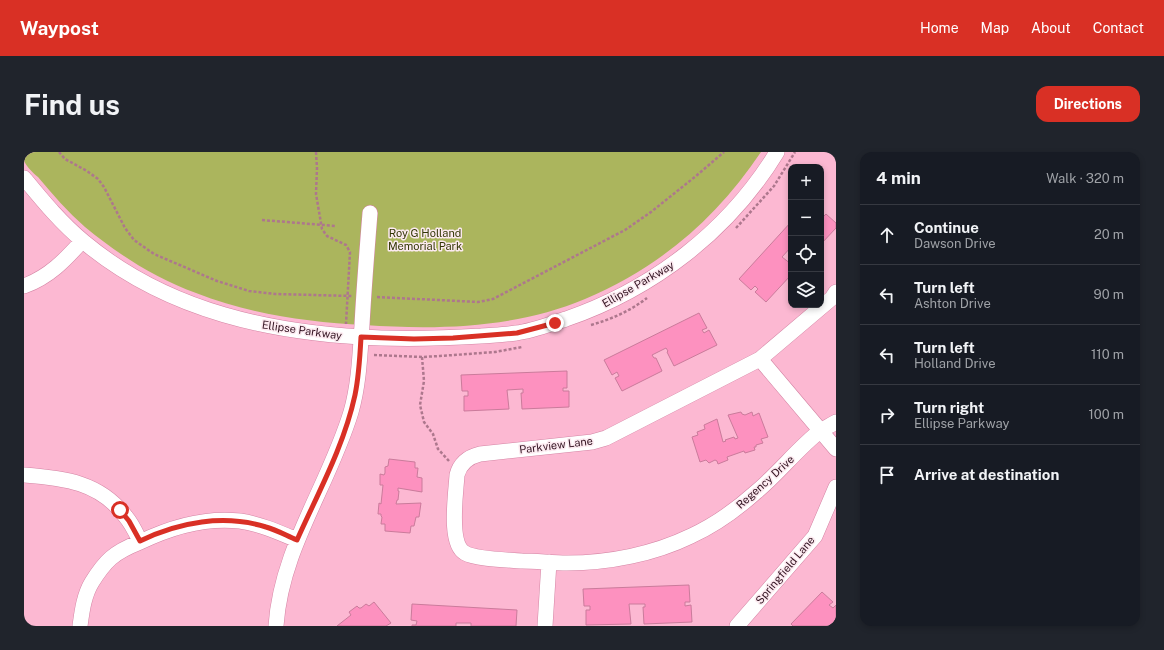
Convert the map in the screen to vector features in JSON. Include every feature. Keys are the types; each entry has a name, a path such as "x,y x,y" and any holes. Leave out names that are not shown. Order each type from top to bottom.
{"street":[{"name":"Ellipse Parkway","path":"24,178 50,211 82,241 131,275 172,296 204,309 252,323 282,328 361,337 414,339 453,338 517,333 555,323 589,311 619,297 651,279 682,258 711,234 730,215 754,187 777,152"},
{"path":"276,626 279,595 297,540 338,450 349,418 355,394 361,337 370,212"},
{"path":"24,286 49,274 82,241"},
{"name":"Parkview Lane","path":"455,515 457,475 459,467 472,456 592,442 606,438 760,358 793,331 836,292"},
{"path":"760,358 836,449"},
{"name":"Regency Drive","path":"455,515 454,533 456,543 464,553 491,558 568,563 618,558 670,545 692,536 730,513 757,491 821,430 836,422"},
{"path":"24,476 62,478 81,484 100,493 114,504 125,516 140,541"},
{"name":"Springfield Lane","path":"737,626 815,536 836,487"},
{"path":"80,626 86,594 96,576 111,558 127,547 153,535 198,522 239,521 267,527 297,540"},
{"path":"545,626 549,562"}],"path":[{"path":"59,152 65,159 87,170 98,179 104,187 125,228 134,240 154,254 194,270 216,281 249,291 275,294 478,302 493,299 625,230 651,212 724,152"},
{"path":"316,152 316,194 323,232 327,236 341,242 349,248 350,258 346,324"},
{"path":"734,230 774,186 794,152"},
{"path":"262,220 336,226"},
{"path":"589,326 626,312 652,294"},
{"path":"373,360 374,355 422,357 495,352 526,346"},
{"path":"422,357 424,381 420,406 424,422 433,434 438,450"}],"green space":[{"name":"Roy G Holland Memorial Park","path":"24,152 761,152 725,199 684,239 638,272 585,299 559,309 505,321 449,327 393,327 322,322 258,312 216,300 166,280 124,256 85,227 28,168 24,161"}],"building":[{"path":"826,214 836,223 836,228 824,241 824,236 824,216"},
{"path":"788,225 788,250 782,257 788,262 788,278 766,302 755,292 758,289 755,286 751,290 739,279"},
{"path":"699,313 707,328 702,330 704,333 709,330 717,345 674,366 666,348 652,355 656,358 662,371 622,391 615,378 619,376 617,372 612,375 604,360"},
{"path":"567,371 567,388 563,388 563,391 569,391 569,407 522,409 521,393 523,393 523,389 507,390 509,409 464,411 464,396 468,396 468,391 462,391 461,375"},
{"path":"741,412 745,415 752,412 753,416 759,413 768,437 761,439 763,443 756,445 756,447 754,447 755,450 745,453 744,451 727,457 728,460 718,464 715,460 709,463 706,460 700,462 692,437 698,435 697,432 705,429 704,425 717,419 723,442 734,437 735,439 738,438 728,415"},
{"path":"389,459 415,462 415,468 418,468 417,477 422,478 422,492 398,488 398,500 396,504 421,503 419,517 416,517 414,526 411,526 410,533 385,531 385,524 381,524 381,514 378,514 379,503 381,504 383,485 380,485 380,474 384,475 385,467 388,466"},
{"path":"689,585 690,602 685,602 685,606 691,605 692,622 644,624 643,607 645,607 645,604 629,604 631,624 586,625 586,610 590,610 590,606 584,606 583,589"},
{"path":"822,592 833,602 829,605 833,608 836,605 836,626 793,626 791,624"},
{"path":"374,602 391,623 386,626 337,626 351,615 349,612 357,606 361,608 366,604 369,606"},
{"path":"412,604 517,610 516,626 471,626 471,623 456,623 456,626 412,626 416,625 417,621 411,620"}],"route":[{"path":"120,510 129,521 140,541 181,526 198,522 218,521 239,521 267,527 297,540 338,450 347,425 358,376 361,337 414,339 453,338 517,333 555,323"}]}
